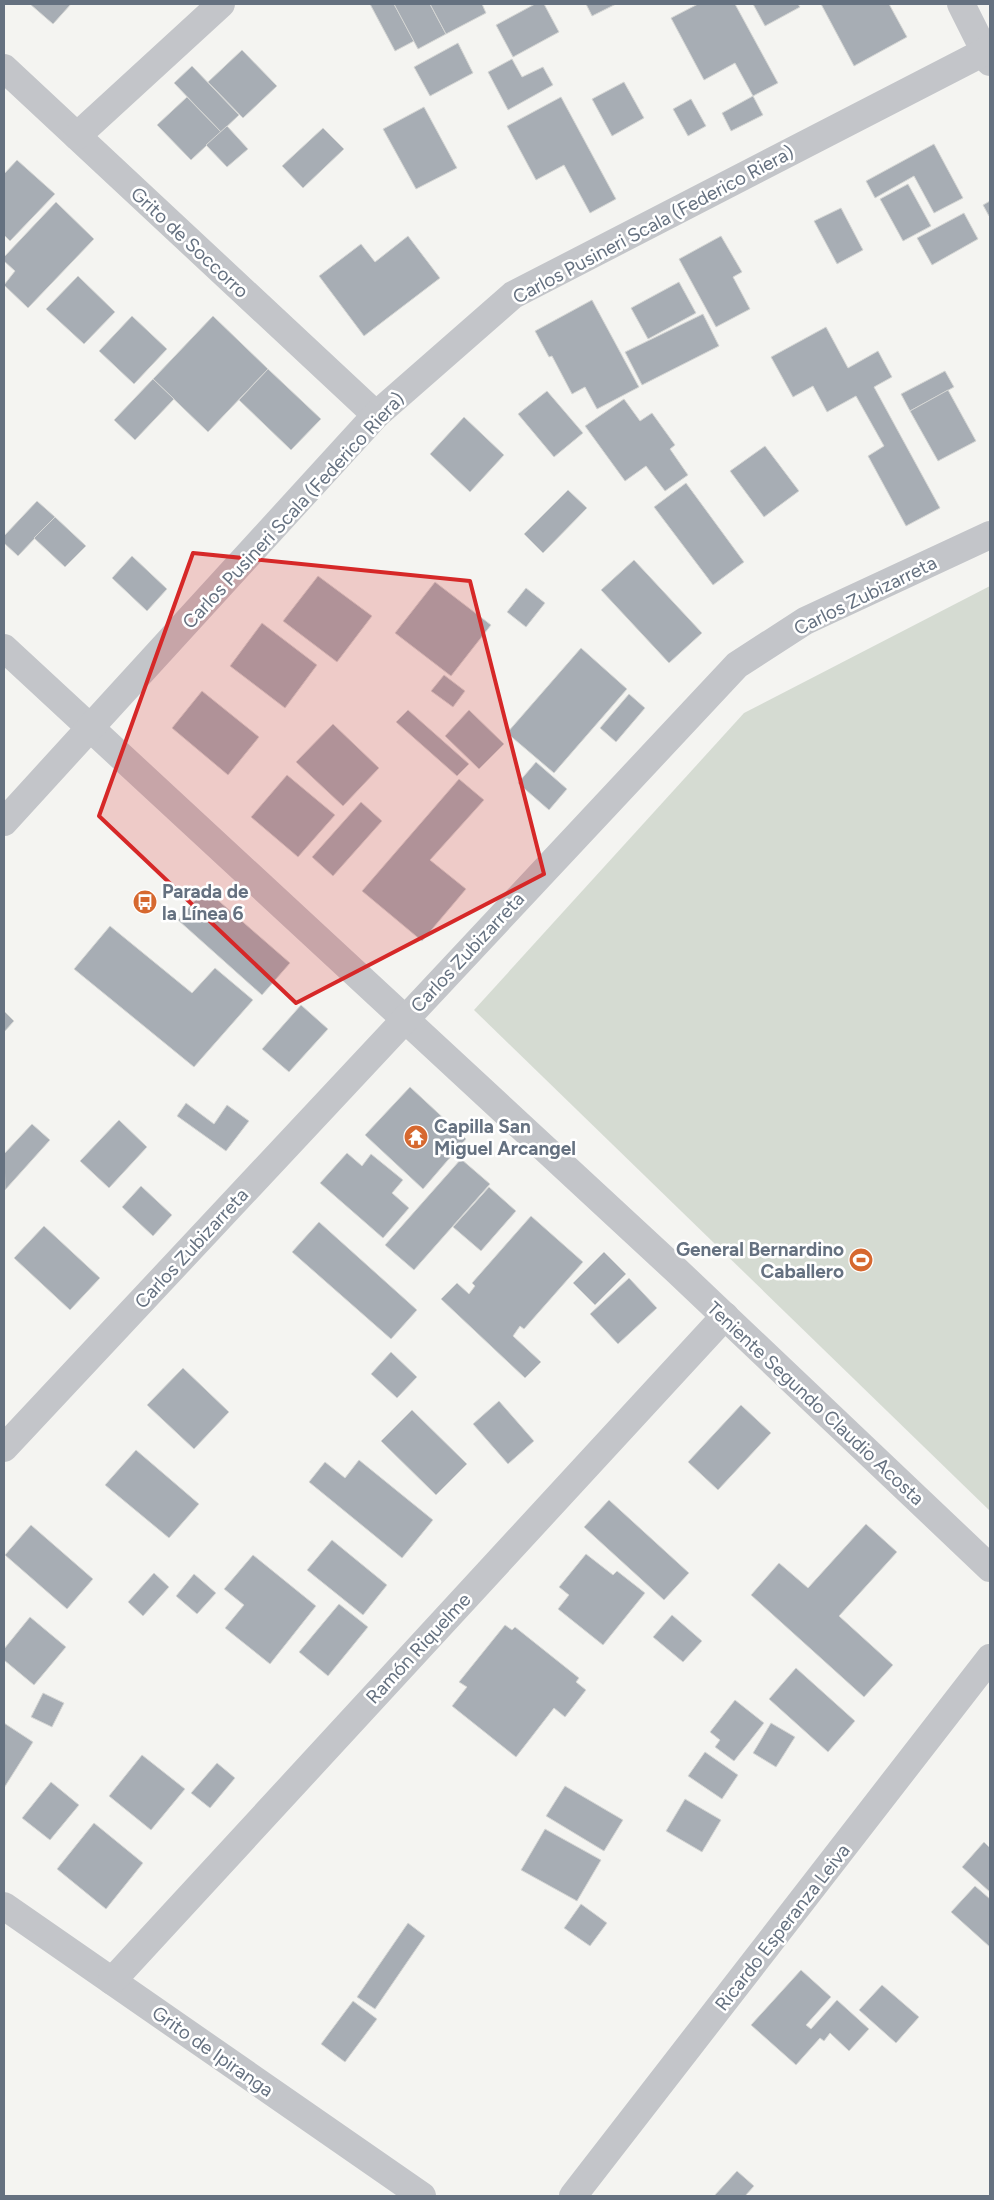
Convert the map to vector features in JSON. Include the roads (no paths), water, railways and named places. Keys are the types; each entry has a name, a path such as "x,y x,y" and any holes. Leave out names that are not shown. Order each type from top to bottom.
{"street":[{"path":"77,136 220,4"},
{"path":"960,4 989,55"},
{"name":"Carlos Pusineri Scala (Federico Riera)","path":"4,822 376,416 513,295 989,55"},
{"name":"Grito de Soccorro","path":"4,68 376,416"},
{"name":"Carlos Zubizarreta","path":"4,1448 737,665 805,621 990,535"},
{"name":"Teniente Segundo Claudio Acosta","path":"4,648 725,1316 990,1568"},
{"name":"Ramón Riquelme","path":"112,1981 725,1316"},
{"name":"Ricardo Esperanza Leiva","path":"573,2196 990,1658"},
{"name":"Grito de Ipiranga","path":"4,1906 422,2196"}],"place":[{"name":"Parada de la Línea 6","path":"145,902"},
{"name":"Capilla San Miguel Arcangel","path":"416,1137"},
{"name":"General Bernardino Caballero","path":"861,1260"}]}
